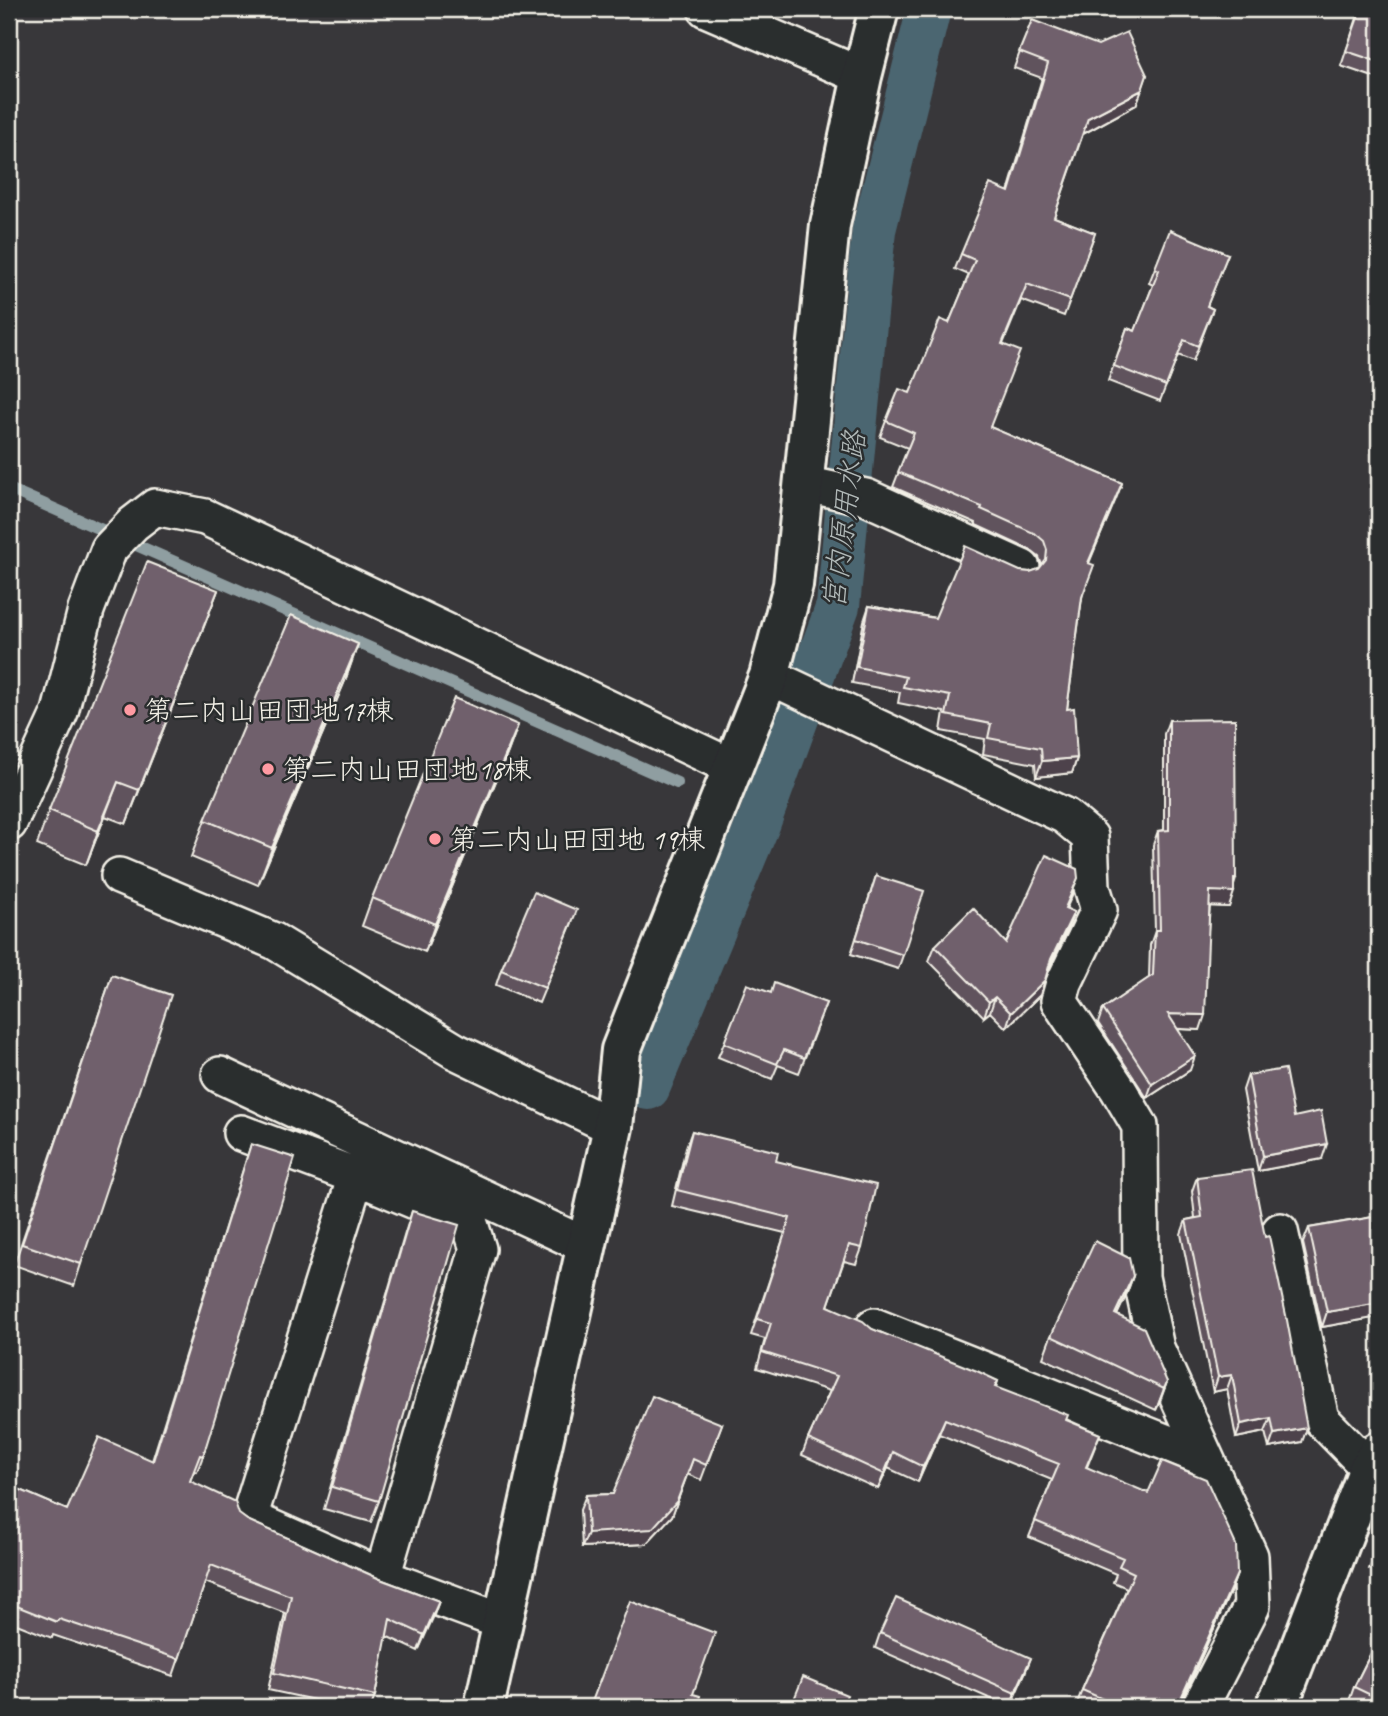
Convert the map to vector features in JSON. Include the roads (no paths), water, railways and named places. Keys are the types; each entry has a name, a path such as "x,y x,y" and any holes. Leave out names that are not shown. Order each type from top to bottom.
{"street":[{"path":"706,9 862,76"},
{"path":"484,1707 614,1127 621,1050 732,767 778,680 793,585 815,485 830,225 879,9"},
{"path":"815,485 866,497 1022,568"},
{"path":"9,823 60,712 86,610 109,549 133,524 155,507 205,517 732,767"},
{"path":"778,680 1065,816 1090,837 1092,887 1099,911 1064,983 1059,1001 1140,1126 1141,1277 1156,1348 1250,1556 1252,1606 1200,1707"},
{"path":"119,876 274,941 454,1051 614,1127"},
{"path":"220,1075 587,1246"},
{"path":"241,1133 356,1176 470,1224 478,1249 382,1577"},
{"path":"356,1176 249,1518 382,1577 503,1622"},
{"path":"1275,1707 1374,1459 1321,1419 1280,1231"},
{"path":"874,1326 1205,1458"}],"waterway":[{"name":"宮内原用水路","path":"648,1088 759,822 838,606 874,230 929,9"},
{"path":"9,489 677,783"},
{"path":"748,816 759,822"}],"place":[{"name":"第二内山田団地17棟","path":"130,710"},
{"name":"第二内山田団地18棟","path":"268,769"},
{"name":"第二内山田団地 19棟","path":"435,839"}]}
